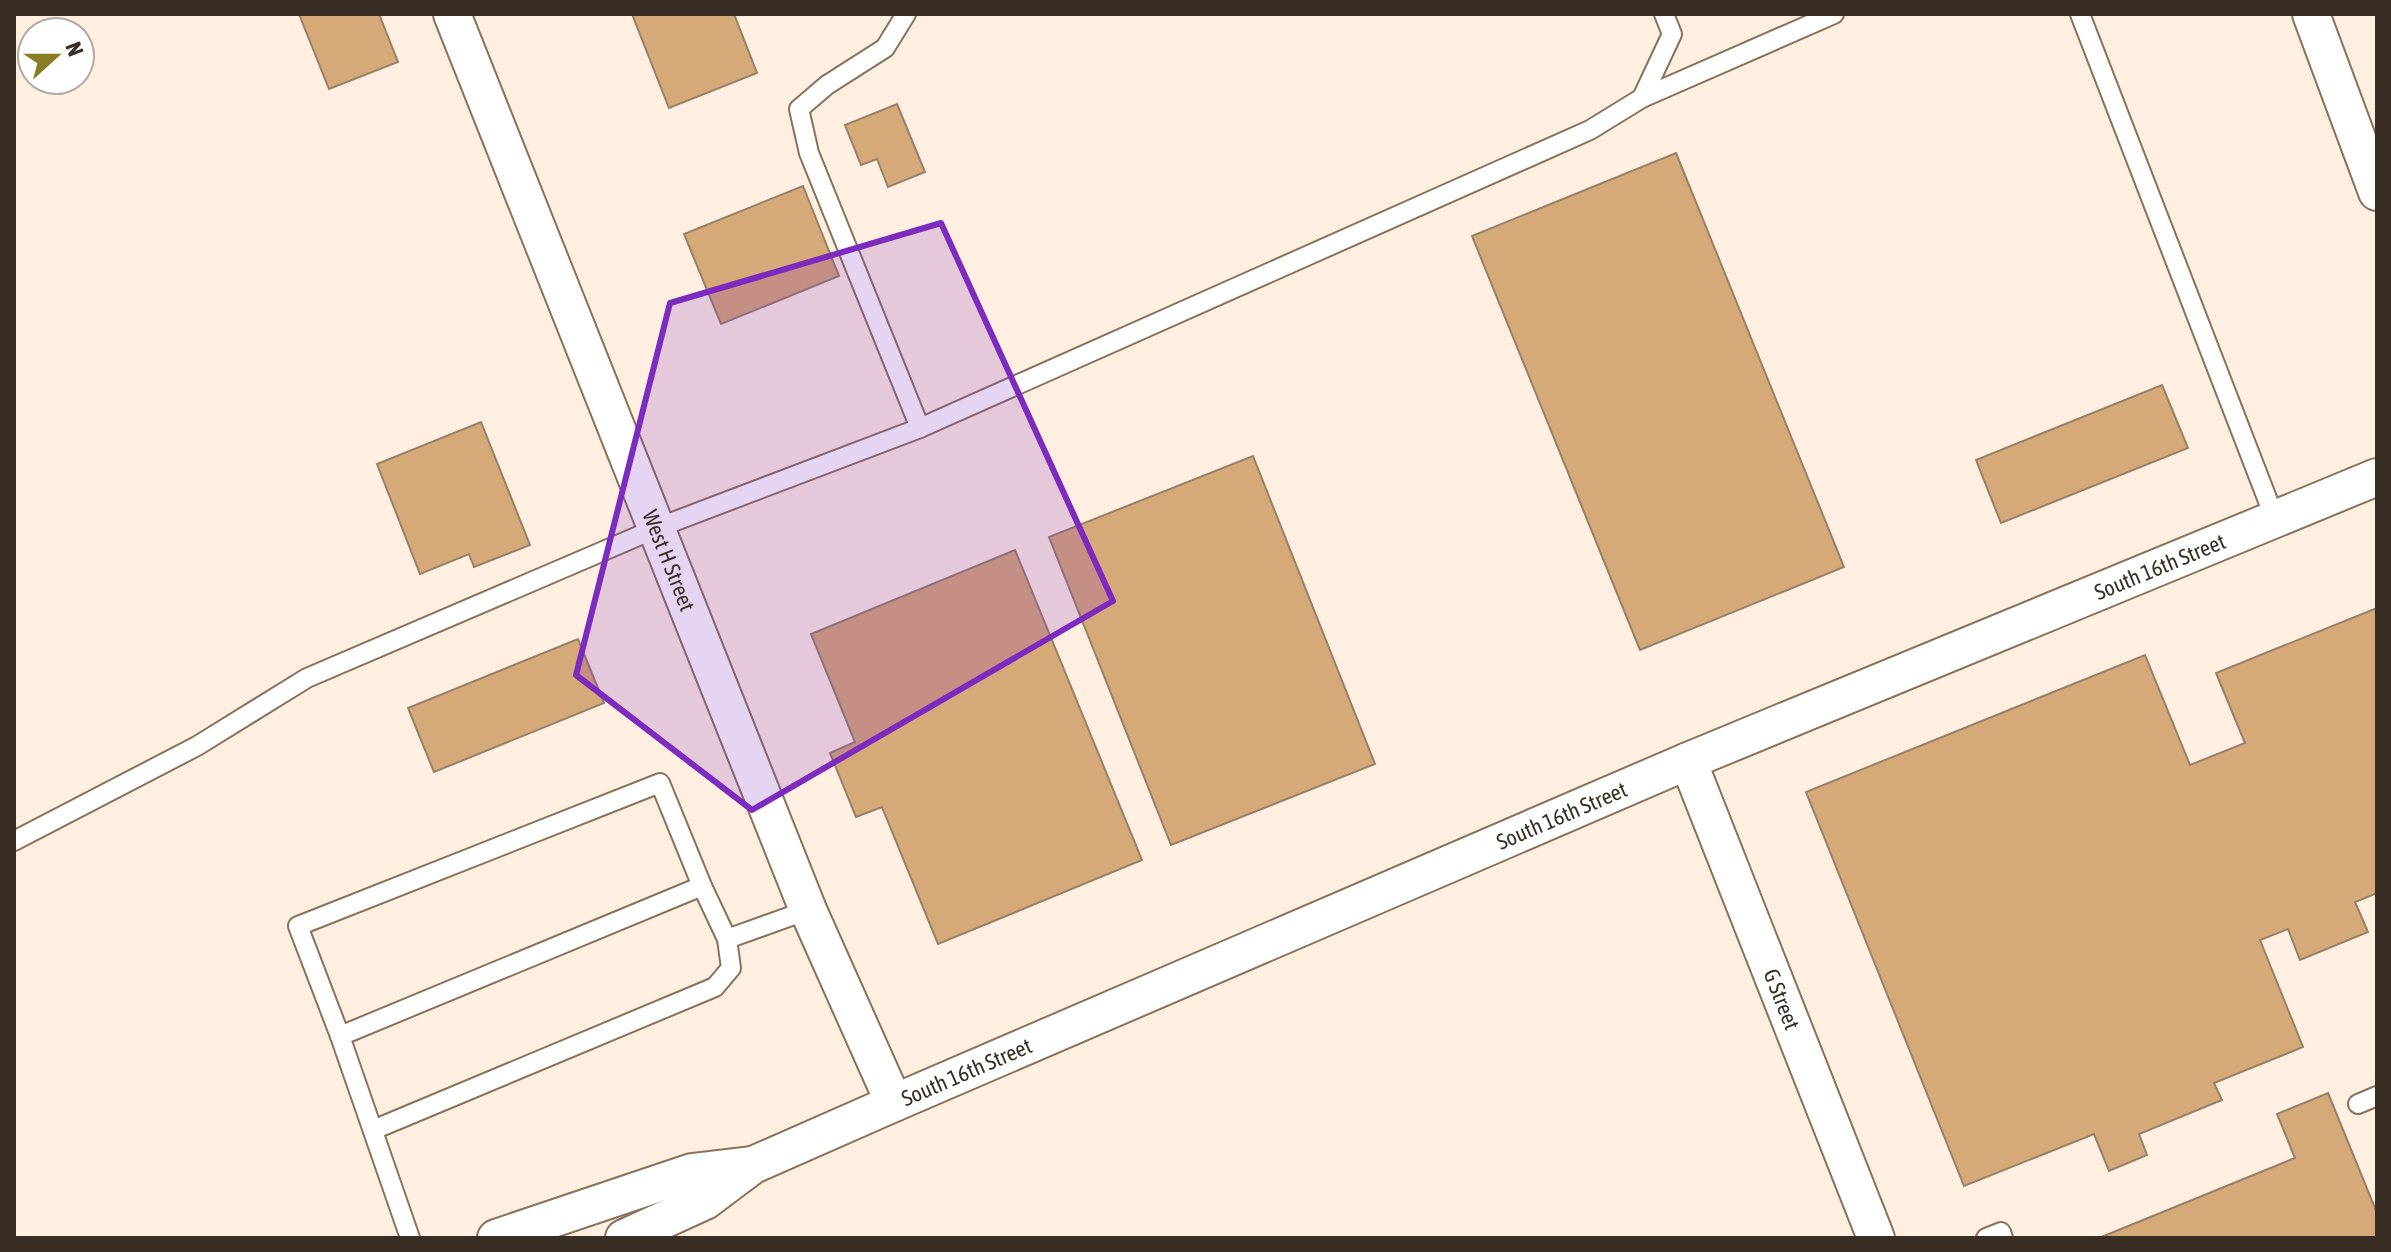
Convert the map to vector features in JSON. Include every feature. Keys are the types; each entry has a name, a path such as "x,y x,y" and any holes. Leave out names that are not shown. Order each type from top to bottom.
{"street":[{"name":"West H Street","path":"452,14 808,910 894,1103"},
{"path":"2311,14 2377,192"},
{"name":"South 16th Street","path":"624,1238 705,1201 753,1165 894,1103 1688,761 2377,477"},
{"name":"G Street","path":"1688,761 1876,1238"},
{"name":"South 16th Street","path":"496,1238 692,1172 753,1165"}],"lane":[{"path":"906,14 885,48 827,85 799,109 809,153 920,428"},
{"path":"1642,98 1672,34 1664,14"},
{"path":"14,841 197,746 307,678 657,528 920,428 1590,130 1642,98 1834,14"},
{"path":"2080,14 2275,519"},
{"path":"373,1130 715,987 731,968 727,939 660,783 298,926 410,1238"},
{"path":"340,1036 702,886"},
{"path":"727,939 808,910"},
{"path":"2358,1104 2377,1096"},
{"path":"1986,1238 2001,1232 2003,1238"}],"highlighted area":[{"path":"941,223 1113,601 752,810 576,675 670,303"}],"building":[{"path":"299,14 379,14 398,62 329,89"},
{"path":"632,14 734,14 757,73 669,108"},
{"path":"897,104 925,172 888,187 877,159 861,165 845,125"},
{"path":"1676,153 1844,567 1640,650 1472,236"},
{"path":"803,186 839,276 721,324 684,234"},
{"path":"2162,385 2188,448 2001,523 1976,460"},
{"path":"481,422 530,545 474,567 469,554 420,574 377,464"},
{"path":"1253,456 1375,764 1171,845 1049,537"},
{"path":"1015,550 1142,860 938,944 882,807 856,817 830,753 855,742 811,634"},
{"path":"2377,608 2377,893 2355,902 2368,932 2300,960 2288,929 2260,940 2303,1047 2214,1083 2222,1100 2139,1134 2147,1155 2109,1171 2094,1134 1964,1186 1806,792 2145,655 2190,765 2245,743 2216,673"},
{"path":"578,639 604,703 434,772 408,708"},
{"path":"2328,1093 2377,1213 2377,1238 2099,1238 2295,1158 2277,1114"}]}
